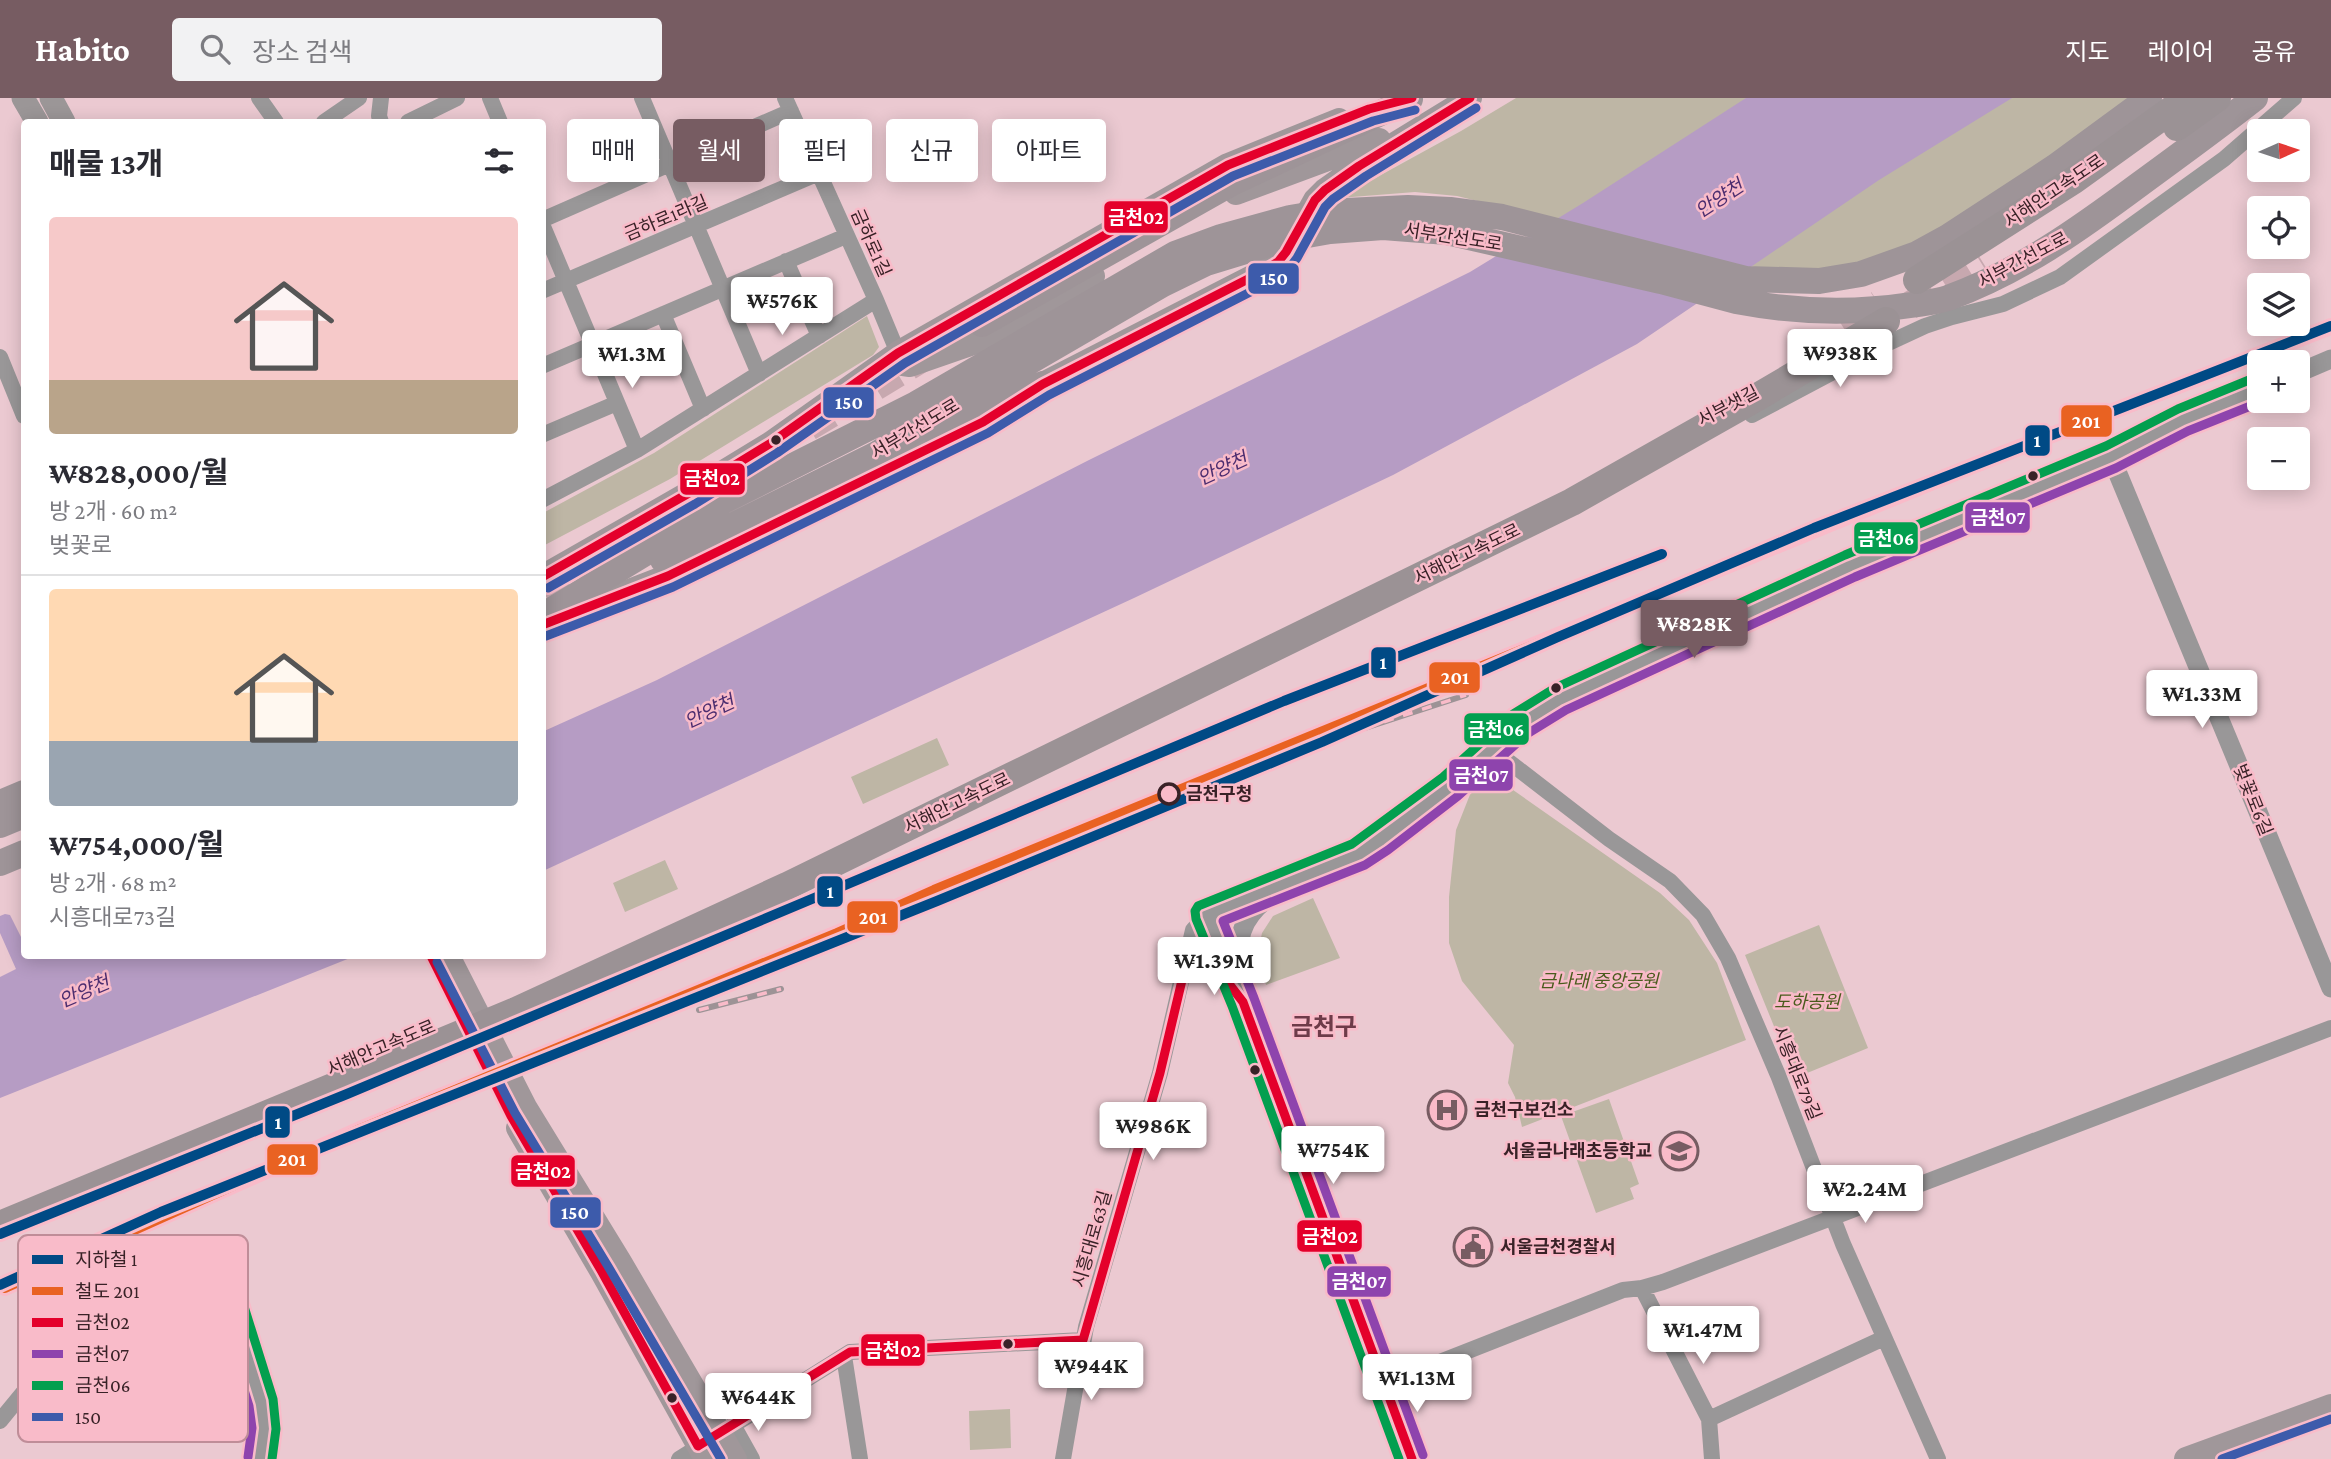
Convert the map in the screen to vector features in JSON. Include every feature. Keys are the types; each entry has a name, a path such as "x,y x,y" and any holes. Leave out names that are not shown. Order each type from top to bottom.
{"highway":[{"path":"982,324 1232,183 1411,98"},
{"name":"서부간선도로","path":"2149,98 2054,167 1917,254 1861,274 1819,281 1745,279 1502,217 1450,210 1408,208 1325,212 1290,218 1222,237 1175,254 963,387 875,455 658,548 916,404 963,387 1206,262 1285,239 1330,231 1383,227 1423,229 1470,236 1774,308 1816,312 1896,307 1946,299 2023,264 2068,237 2255,98"},
{"name":"서해안고속도로","path":"1917,280 2074,180 2189,98"},
{"name":"서해안고속도로","path":"1982,261 2217,98"},
{"name":"서해안고속도로","path":"0,1225 516,1011 799,880 1754,399 1886,321"},
{"name":"서해안고속도로","path":"0,1208 509,994 781,872 1568,494 1843,327"},
{"path":"875,455 977,415 1043,384"},
{"path":"689,494 713,491 906,396 963,387"},
{"path":"546,614 652,549 904,425 963,387"},
{"path":"0,803 21,794"},
{"path":"0,825 21,816"},
{"path":"0,842 21,833"},
{"path":"0,863 21,854"}],"main road":[{"path":"23,98 35,119"},
{"path":"51,98 62,119"},
{"path":"546,575 689,494 789,432 898,353 1227,164 1369,108 1411,98"},
{"path":"546,623 668,576 982,422 1043,384 1254,276 1278,262 1315,200 1325,190 1470,98"},
{"path":"898,353 903,364 909,365 988,338 1214,203 1429,122"},
{"path":"432,959 511,1116 611,1267 726,1429 735,1459"},
{"path":"450,959 611,1267 694,1455"},
{"path":"2186,1459 2215,1455 2331,1406"}],"street":[{"path":"259,98 274,119"},
{"path":"328,119 359,98"},
{"path":"380,119 381,98"},
{"path":"414,119 457,98"},
{"path":"490,98 499,119"},
{"path":"642,98 759,374"},
{"name":"서부샛길","path":"1345,625 1541,530 1884,345 1943,320 2003,304 2060,277 2224,159 2294,98"},
{"path":"546,220 670,164 788,105"},
{"name":"금하로1라길","path":"546,290 798,182"},
{"name":"금하로1길","path":"546,498 637,450 876,300 823,182"},
{"path":"546,231 637,450"},
{"path":"546,364 846,236"},
{"path":"786,261 819,336"},
{"path":"876,300 898,353"},
{"path":"663,314 702,409"},
{"path":"0,357 21,409"},
{"path":"2310,368 2331,359"},
{"path":"1412,1459 1243,1002 1207,914 1357,855 1373,846 1451,786 1520,724 1560,699 1850,566 2111,457 2182,420 2247,394"},
{"path":"546,433 617,403"},
{"name":"벚꽃로6길","path":"2111,457 2331,988"},
{"name":"시흥대로79길","path":"1491,748 1609,839 1670,881 1703,915 1728,958 1778,1075 1833,1217 1938,1459"},
{"path":"1243,1002 1238,950 1241,929 1261,903 1294,880"},
{"name":"시흥대로63길","path":"1063,1459 1083,1340 1160,1073 1193,930 1207,914"},
{"path":"1183,976 1187,966 1196,960 1213,963 1243,1002"},
{"path":"1384,1384 1623,1290 1663,1282 2331,1028"},
{"path":"1642,1288 1709,1419 1712,1459"},
{"path":"1709,1419 1884,1338"},
{"path":"694,1455 726,1429 850,1352 1083,1340"},
{"path":"845,1356 860,1459"},
{"path":"248,1361 261,1403 264,1428 260,1459"},
{"path":"0,1421 18,1399"},
{"path":"726,1429 752,1459"}],"green space":[{"path":"1516,98 2136,98 1906,252 1822,272 1766,269 1717,260 1457,196 1415,192 1339,198"},
{"path":"867,316 879,347 873,355 670,479 546,544 546,511 654,453"},
{"path":"937,738 949,765 863,804 851,777"},
{"name":"금나래 중앙공원","path":"1503,783 1660,893 1689,920 1717,963 1746,1040 1522,1127 1515,1097 1508,1083 1514,1045 1462,981 1449,943 1449,897 1456,830 1471,792 1488,784"},
{"path":"665,860 678,889 625,912 613,883"},
{"path":"1313,898 1340,958 1266,985 1257,957 1262,933 1273,916"},
{"name":"도하공원","path":"1819,925 1868,1048 1795,1078 1745,955"},
{"path":"1609,1099 1639,1184 1630,1188 1634,1199 1596,1213 1561,1116"},
{"path":"1010,1409 1011,1448 970,1450 969,1411"}],"water":[{"name":"안양천","path":"1746,98 2012,98 1879,180 1637,344 1393,475 1134,598 546,870 546,730 657,680 1089,460 1470,272"},
{"name":"안양천","path":"10,915 21,937 21,959 348,959 0,1098 0,977 16,969 0,933 0,916"}],"tunnel":[{"path":"1909,306 1982,261"},
{"path":"1843,327 1879,304"},
{"path":"809,428 926,357"},
{"path":"546,586 652,537"}],"railway":[{"path":"1365,728 1466,695"},
{"path":"699,1010 781,989"}],"metro line":[{"name":"1","path":"110,1235 161,1212 937,901 1322,742 1558,637 1814,528 2331,326"},
{"name":"1","path":"0,1234 347,1094 1284,701 1662,554"},
{"name":"1","path":"0,1285 18,1277"}],"rail line":[{"name":"201","path":"123,1235 360,1129 837,933 934,890 1999,455 2331,327"},
{"name":"201","path":"5,1288 18,1282"}],"transit line":[{"name":"금천02","path":"546,575 771,443 898,353 1228,165 1369,109 1412,98"},
{"name":"금천02","path":"546,623 668,576 983,422 1043,384 1254,276 1278,262 1315,200 1325,190 1470,98"},
{"name":"150","path":"546,636 673,587 988,433 1049,395 1260,287 1288,270 1325,207 1333,199 1476,108"},
{"name":"150","path":"548,588 695,504 777,453 905,363 1233,176 1373,121 1415,110"},
{"name":"금천06","path":"1399,1459 1232,1006 1196,919 1195,911 1198,906 1352,844 1443,777 1513,714 1555,688 1845,555 2106,446 2178,409 2247,381"},
{"name":"금천07","path":"1423,1455 1223,921 1365,865 1458,796 1527,734 1566,710 1855,577 2116,468 2188,431 2247,407"},
{"name":"금천02","path":"432,959 511,1116 602,1272 698,1446 850,1352 1083,1340"},
{"name":"150","path":"437,962 515,1113 721,1459"},
{"name":"금천02","path":"1083,1340 1160,1073 1183,976 1195,962 1213,963 1243,1002 1412,1459"},
{"name":"금천06","path":"248,1319 273,1399 276,1429 272,1459"},
{"name":"금천07","path":"248,1403 252,1428 248,1457"},
{"name":"150","path":"2222,1459 2331,1419"}],"place":[{"name":"금천구청","path":"1169,794"},
{"name":"금천구보건소","path":"1447,1110"},
{"name":"서울금나래초등학교","path":"1679,1151"},
{"name":"서울금천경찰서","path":"1473,1247"}],"district":[{"name":"금천구","path":"1324,1027"}]}
